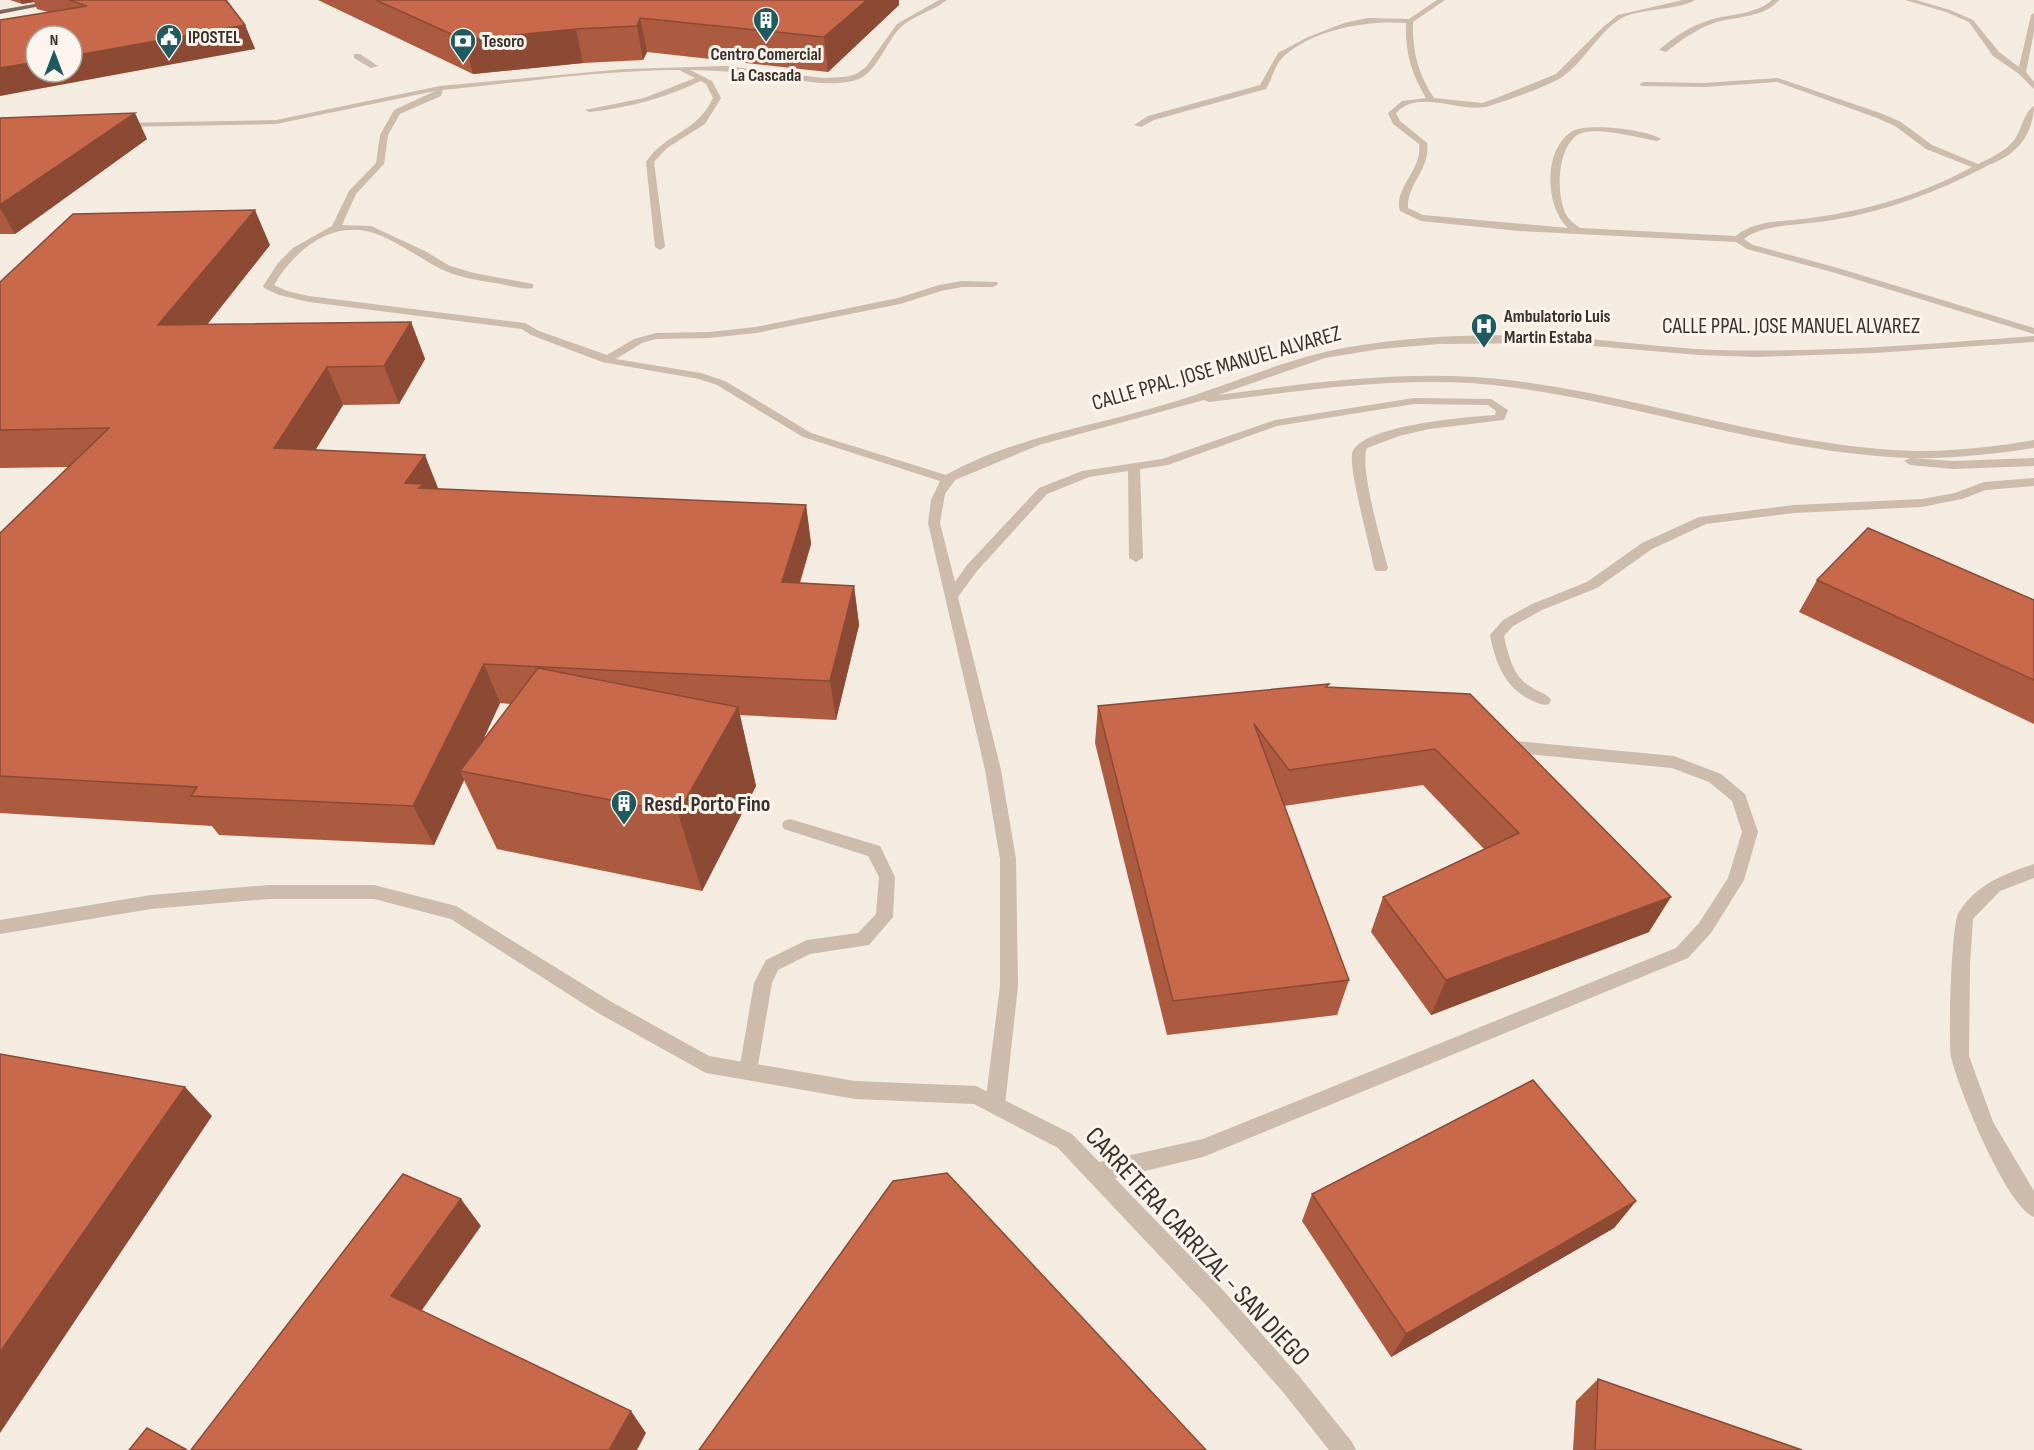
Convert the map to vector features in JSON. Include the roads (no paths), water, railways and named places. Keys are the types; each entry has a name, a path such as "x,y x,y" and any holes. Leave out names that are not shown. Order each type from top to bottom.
{"main road":[{"path":"0,12 68,0"}],"street":[{"path":"107,125 276,122 440,88 519,79 727,68 823,80 859,76 869,68 880,49 899,25 944,0"},
{"path":"1138,125 1151,118 1263,87 1279,57 1296,45 1365,20 1410,21 1442,0"},
{"path":"1692,0 1620,16 1558,76 1497,101 1482,105 1415,100 1399,105 1392,113 1396,122 1423,142 1425,156 1403,198 1403,209 1421,218 1519,228 1738,239 1750,246 2034,331"},
{"path":"1663,50 1687,33 1710,22 1773,5 1776,0"},
{"path":"1908,0 1962,16 1971,21 1996,54 2022,72 2034,87"},
{"path":"2022,72 2034,15"},
{"path":"1410,21 1410,53 1417,78 1431,100"},
{"path":"357,57 374,66"},
{"path":"660,247 650,162 655,153 702,125 712,113 717,98 709,83 684,69"},
{"path":"589,110 619,107 653,99 702,78"},
{"path":"1644,84 1715,85 1778,80 1880,116 1898,124 1929,147 1979,167"},
{"path":"336,228 352,193 380,164 384,135 393,116 397,112 438,94 440,88"},
{"path":"1738,239 1744,233 1775,225 1811,221 1907,201 1954,182 2009,150 2026,128 2034,108"},
{"path":"1578,231 1563,217 1554,196 1557,167 1565,144 1575,133 1593,130 1611,130 1657,138"},
{"path":"529,286 472,276 447,268 422,253 368,228 336,228 309,239 276,270 268,286 274,290 299,296 366,307 525,326 535,333 606,360 701,376 721,383 807,435 948,480 936,501 934,523 993,770 1008,859 1009,986 996,1105"},
{"path":"606,360 638,341 656,336 709,335 756,330 900,301 939,288 962,284 993,284"},
{"name":"CALLE PPAL. JOSE MANUEL ALVAREZ","path":"948,480 987,461 1070,431 1166,410 1271,370 1348,351 1453,340 1586,342 1726,352 1906,348 2034,339"},
{"path":"1185,402 1412,377 1448,377 1539,388 1806,443 1878,453 1949,453 2034,444"},
{"path":"951,597 972,568 1043,491 1086,474 1164,462 1275,423 1414,401 1491,402 1502,410 1500,418 1443,422 1381,437 1362,446 1358,455 1360,473 1381,568"},
{"path":"1878,453 1898,460 1953,465 2034,462"},
{"path":"1134,468 1136,558"},
{"path":"1544,700 1518,687 1507,668 1497,635 1508,623 1537,607 1592,585 1647,546 1703,520 1794,509 1922,503 1958,496 1984,486 2034,482"},
{"path":"1095,1173 1214,1143 1682,953 1705,928 1736,880 1750,832 1739,798 1715,778 1674,762 1492,745"},
{"path":"748,1071 763,983 772,965 807,947 863,940 884,917 888,877 874,851 790,825"},
{"path":"2034,871 1994,886 1965,916 1960,965 1960,1056 1985,1126 2025,1196 2034,1207"},
{"name":"CARRETERA CARRIZAL - SAN DIEGO","path":"0,927 151,902 269,892 374,892 456,913 604,1007 706,1064 855,1090 976,1095 1065,1141 1214,1297 1291,1384 1344,1450"}],"place":[{"name":"Centro Comercial La Cascada","path":"766,43"},
{"name":"IPOSTEL","path":"169,60"},
{"name":"Tesoro","path":"463,64"},
{"name":"Ambulatorio Luis Martin Estaba","path":"1484,349"},
{"name":"Resd. Porto Fino","path":"624,826"}]}
